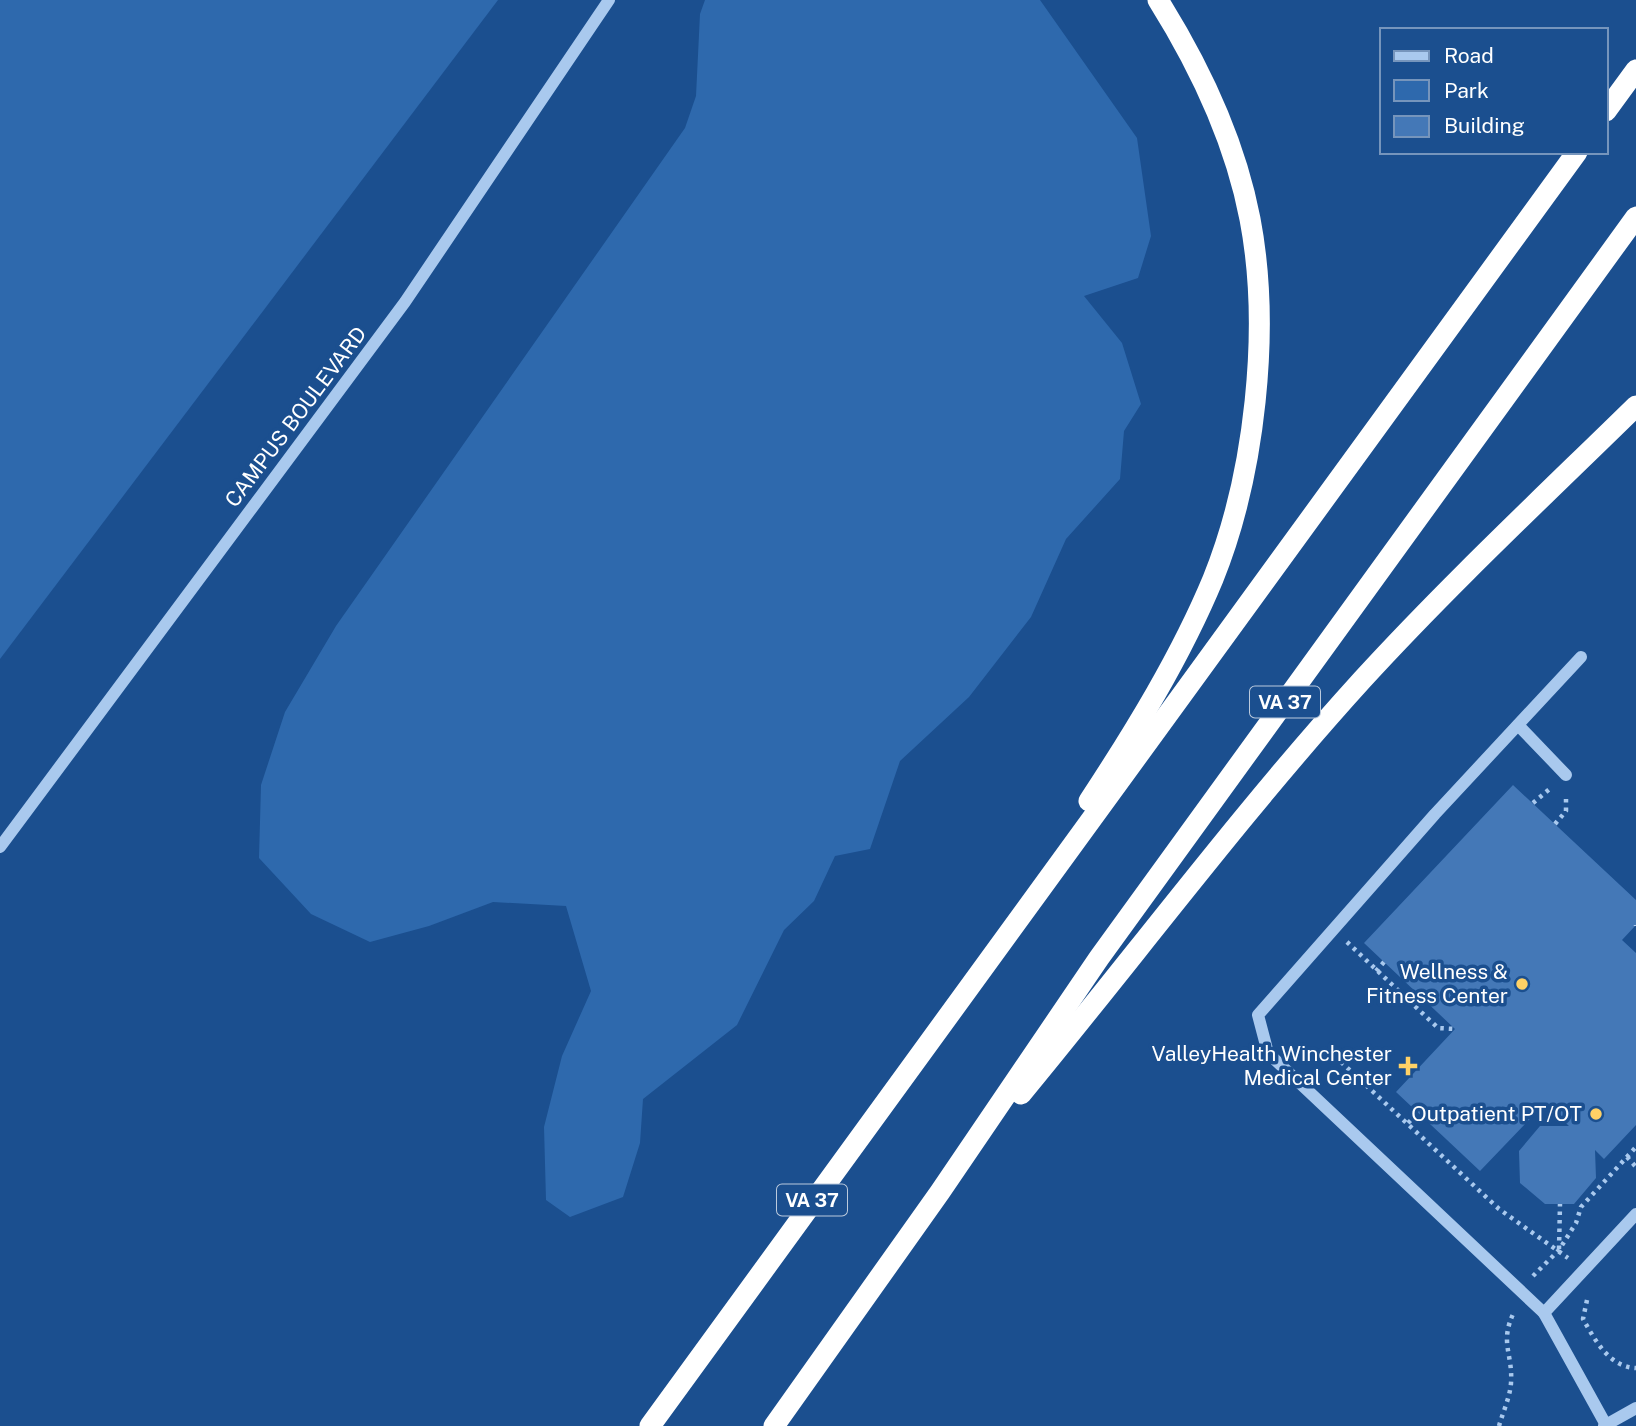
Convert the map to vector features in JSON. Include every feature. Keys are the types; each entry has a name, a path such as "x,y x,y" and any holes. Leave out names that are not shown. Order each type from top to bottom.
{"highway":[{"path":"976,976 1094,793 1189,631 1214,577 1243,475 1252,423 1258,316 1256,264 1250,218 1229,142 1208,90 1158,0"},
{"path":"1608,108 1636,70"},
{"name":"VA 37","path":"650,1426 1576,154"},
{"name":"VA 37","path":"774,1426 940,1192 1107,946 1636,217"},
{"path":"940,1192 1274,781 1363,679 1471,567 1636,406"}],"street":[{"name":"CAMPUS BOULEVARD","path":"0,847 392,321 609,0"},
{"path":"1581,657 1258,1015 1268,1053 1544,1313 1605,1425 1636,1408"},
{"path":"1518,725 1566,775"},
{"path":"1544,1313 1636,1214"}],"path":[{"path":"1555,824 1566,811 1566,775"},
{"path":"1334,928 1438,1028 1455,1029"},
{"path":"1376,971 1384,962"},
{"path":"1341,1062 1499,1209 1559,1250 1597,1285 1584,1307 1583,1319 1616,1363 1636,1368"},
{"path":"1408,1123 1418,1113"},
{"path":"1626,1157 1636,1167"},
{"path":"1559,1250 1560,1204"}],"green space":[{"path":"0,0 498,0 0,659"},
{"path":"705,0 1040,0 1137,138 1151,236 1138,278 1084,296 1122,343 1141,404 1124,431 1120,479 1066,539 1031,617 969,697 900,761 870,849 835,856 814,901 784,930 737,1025 643,1099 640,1143 623,1197 570,1217 546,1200 544,1127 562,1056 591,991 566,906 493,902 429,926 370,942 311,914 259,858 261,785 285,712 336,626 685,128 696,96 700,14"}],"building":[{"name":"Wellness & Fitness Center","path":"1513,785 1636,900 1636,925 1622,940 1636,953 1636,1125 1604,1159 1595,1150 1596,1178 1574,1204 1545,1204 1520,1183 1519,1151 1540,1126 1569,1126 1545,1103 1480,1171 1396,1092 1455,1029 1364,943"}],"place":[{"name":"Wellness & Fitness Center","path":"1522,984"},
{"name":"ValleyHealth Winchester Medical Center","path":"1408,1066"},
{"name":"Outpatient PT/OT","path":"1596,1114"}]}
